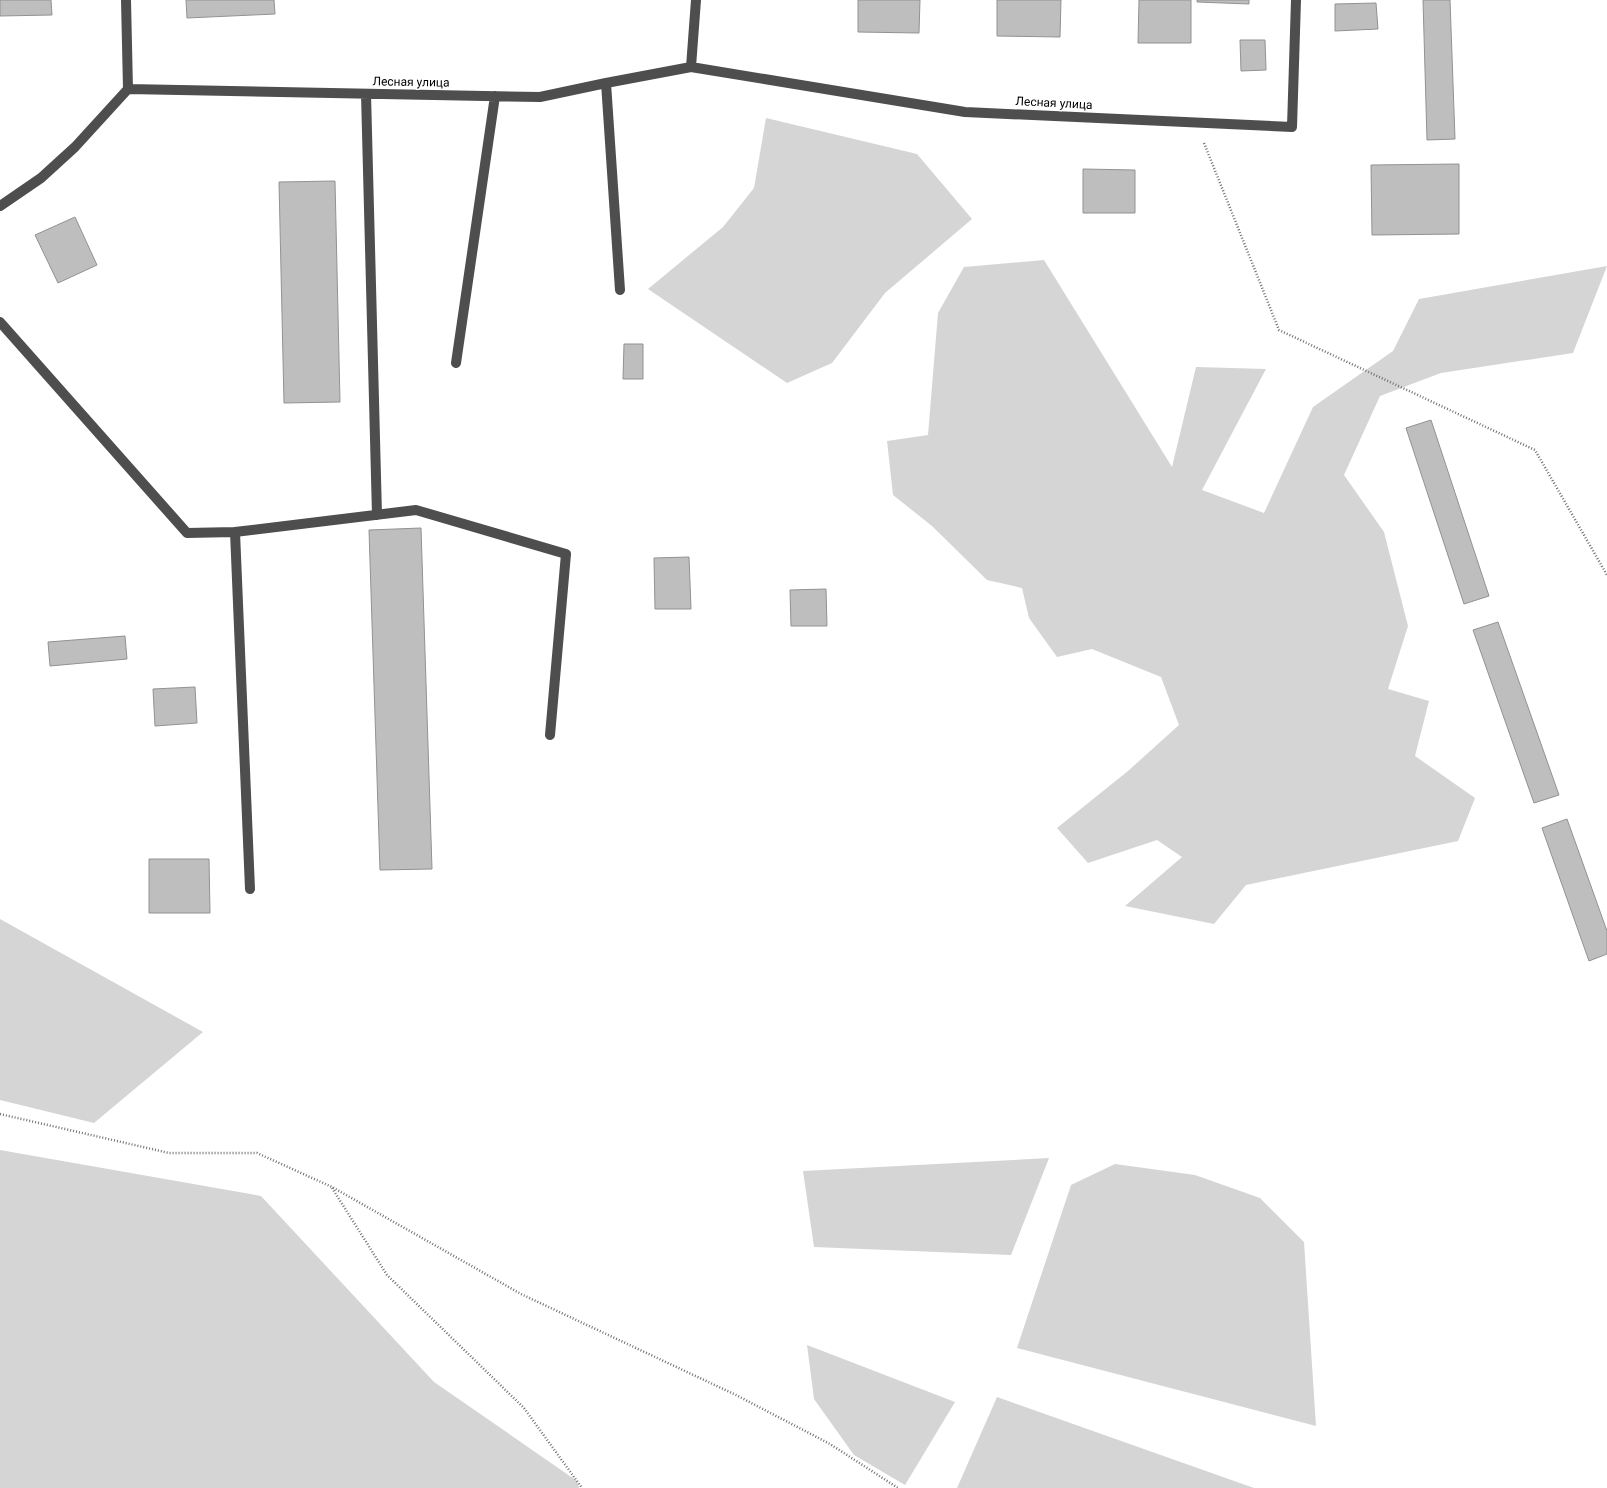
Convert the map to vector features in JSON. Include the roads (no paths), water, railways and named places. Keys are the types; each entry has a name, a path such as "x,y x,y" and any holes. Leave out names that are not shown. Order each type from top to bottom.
{"street":[{"path":"0,206 41,178 75,147 128,89 126,0"},
{"path":"691,67 696,0"},
{"name":"Лесная улица","path":"128,89 540,97 691,67 965,112 1292,127 1296,0"},
{"path":"606,83 620,290"},
{"path":"366,94 377,515"},
{"path":"456,363 495,96"},
{"path":"0,322 187,533 235,532 416,510 566,554 550,735"},
{"path":"235,532 250,889"}]}
